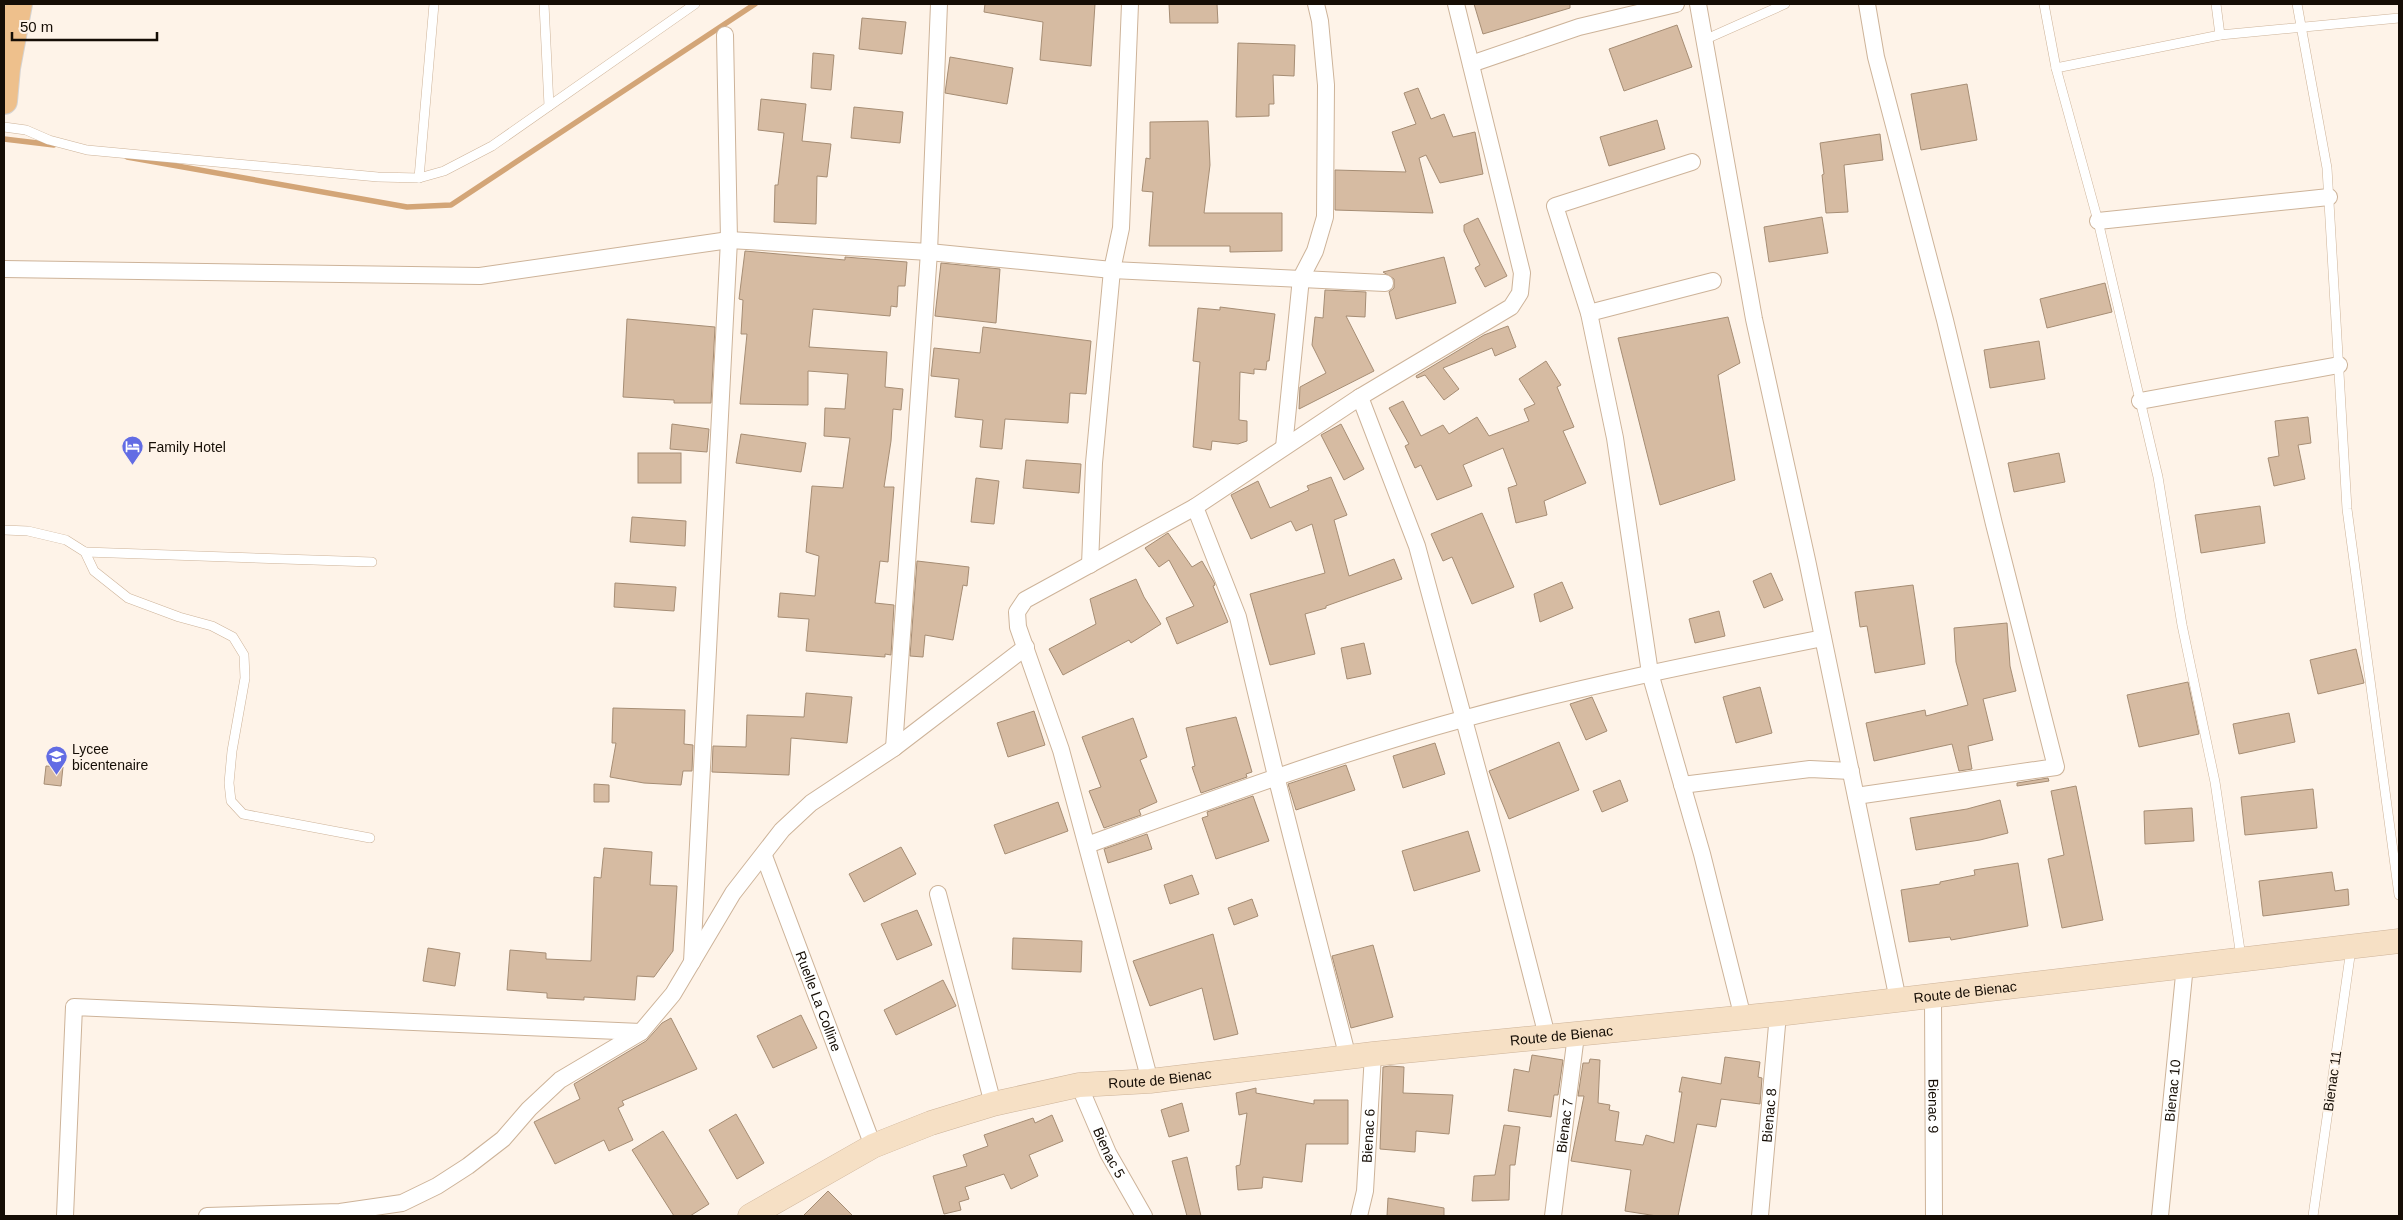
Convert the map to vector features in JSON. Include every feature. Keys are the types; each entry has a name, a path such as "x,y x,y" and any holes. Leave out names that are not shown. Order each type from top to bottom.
{"main road":[{"path":"4,101 7,68 19,4"},
{"name":"Route de Bienac","path":"750,1216 873,1146 931,1123 993,1104 1079,1085 1150,1081 1373,1054 1743,1018 2399,940"}],"street":[{"path":"894,748 929,252 939,4"},
{"path":"1090,565 1094,463 1112,270 1122,228 1130,4"},
{"path":"1284,447 1301,278 1315,251 1325,216 1326,84 1320,21 1316,4"},
{"path":"1150,1081 1061,750 1018,627 1017,612 1025,600 1194,507 1360,397 1511,307 1520,293 1522,273 1456,4"},
{"path":"1471,64 1579,27 1676,4"},
{"path":"1698,4 1754,319 1823,638 1898,1000"},
{"path":"1856,796 2056,766 1994,524 1946,320 1876,57 1867,4"},
{"path":"692,964 729,240 725,35"},
{"path":"1692,162 1555,206 1590,313 1615,438 1650,672 1682,785 1743,1018"},
{"path":"2098,221 2329,197"},
{"path":"4,269 480,276 729,240 929,252 1112,270 1384,283"},
{"path":"1590,313 1713,281"},
{"path":"2140,402 2339,365"},
{"path":"1360,397 1417,546 1462,719 1499,849 1547,1036"},
{"path":"1194,507 1238,616 1276,776 1348,1058"},
{"path":"1087,845 1276,776 1462,719 1650,672 1823,638"},
{"path":"207,1216 340,1212 402,1203 437,1186 468,1166 503,1139 529,1109 560,1080 641,1032 673,994 733,893 764,856 782,830 811,803 894,748 1026,647"},
{"path":"1682,785 1810,769 1851,771"},
{"name":"Ruelle La Colline","path":"764,856 873,1146"},
{"path":"938,894 993,1104"},
{"name":"Bienac 10","path":"2160,1216 2185,966"},
{"name":"Bienac 9","path":"1933,996 1934,1216"},
{"path":"65,1216 74,1007 641,1032"},
{"name":"Bienac 8","path":"1760,1216 1778,1014"},
{"name":"Bienac 7","path":"1553,1216 1576,1034"},
{"name":"Bienac 6","path":"1359,1216 1365,1190 1373,1054"},
{"name":"Bienac 5","path":"1079,1085 1108,1153 1144,1216"}],"lane":[{"path":"419,178 434,4"},
{"path":"544,4 549,106"},
{"path":"4,127 26,130 49,140 87,150 378,177 419,178 444,171 492,146 695,4"},
{"path":"1704,40 1785,4"},
{"path":"2044,4 2056,68 2098,221 2158,477 2182,625 2215,782 2242,959"},
{"path":"2216,4 2220,34"},
{"path":"2297,4 2300,28 2328,168 2347,509 2399,895"},
{"path":"2056,68 2220,34 2399,18"},
{"path":"4,530 28,531 66,540 85,552 372,562"},
{"path":"85,552 94,571 128,598 179,617 212,626 233,637 244,655 245,678 230,767 231,801 243,814 370,838"},
{"name":"Bienac 11","path":"2313,1216 2351,946"}],"building":[{"path":"985,4 1095,4 1091,66 1040,60 1043,22 984,12"},
{"path":"1169,4 1217,4 1218,23 1170,23"},
{"path":"1474,4 1570,4 1570,8 1483,34"},
{"path":"862,18 906,22 902,54 859,49"},
{"path":"1677,25 1692,67 1624,91 1609,49"},
{"path":"1238,43 1295,45 1294,76 1273,75 1274,104 1269,104 1269,116 1236,117"},
{"path":"813,53 834,55 831,90 811,88"},
{"path":"950,57 1013,68 1007,104 945,93"},
{"path":"1967,84 1977,140 1921,150 1911,94"},
{"path":"1418,88 1431,119 1444,114 1453,137 1475,132 1483,174 1440,183 1426,155 1419,158 1433,213 1335,210 1335,170 1406,172 1392,132 1416,124 1404,93"},
{"path":"761,99 806,104 802,141 831,144 827,177 817,176 816,224 774,222 775,185 778,185 784,133 758,130"},
{"path":"854,107 903,112 900,143 851,138"},
{"path":"1657,120 1665,149 1609,166 1600,137"},
{"path":"1208,121 1210,165 1204,213 1282,213 1282,251 1230,252 1230,246 1149,246 1153,192 1142,191 1146,158 1150,159 1150,122"},
{"path":"1880,134 1883,160 1844,165 1848,212 1826,213 1820,143"},
{"path":"1822,217 1828,253 1769,262 1764,227"},
{"path":"1478,218 1507,276 1485,287 1475,268 1480,265 1464,231 1464,225"},
{"path":"745,251 845,260 845,257 907,262 905,286 898,286 897,307 891,306 890,316 813,309 809,347 887,352 885,387 903,389 901,410 893,409 891,441 884,487 894,487 888,562 880,561 875,603 894,605 891,655 885,654 885,657 806,651 809,619 778,617 780,593 815,596 819,556 806,552 812,486 843,488 850,438 824,436 825,408 845,409 848,374 808,371 808,405 740,404 747,334 741,334 743,300 739,299"},
{"path":"1444,257 1456,303 1396,319 1389,292 1394,288 1394,279 1383,272"},
{"path":"941,263 1000,269 996,323 935,316"},
{"path":"2105,283 2112,312 2047,328 2040,299"},
{"path":"1325,290 1366,292 1365,317 1346,316 1374,371 1299,409 1300,387 1326,373 1312,345 1315,317 1323,318"},
{"path":"1220,307 1275,314 1269,361 1267,361 1266,370 1254,369 1254,374 1240,372 1239,420 1247,421 1247,441 1238,444 1212,441 1211,450 1193,447 1200,362 1193,361 1198,308 1220,310"},
{"path":"1728,317 1740,363 1718,375 1735,480 1660,505 1618,338"},
{"path":"627,319 715,327 711,403 674,403 674,400 623,397"},
{"path":"1508,326 1516,347 1495,356 1492,348 1443,368 1459,389 1444,400 1425,375 1417,378 1416,376 1484,335"},
{"path":"983,327 1091,341 1086,394 1070,393 1068,423 1005,419 1002,449 980,447 983,420 955,417 959,379 931,376 934,348 980,353"},
{"path":"2039,341 2045,379 1990,388 1984,350"},
{"path":"1546,361 1561,385 1557,387 1574,427 1563,431 1586,483 1544,501 1547,515 1516,523 1508,488 1517,485 1503,448 1463,465 1472,486 1437,500 1421,465 1415,468 1405,446 1409,444 1389,408 1403,401 1421,436 1443,425 1449,434 1477,417 1489,436 1529,421 1524,409 1535,404 1519,379"},
{"path":"2308,417 2311,443 2298,445 2305,479 2274,486 2268,458 2279,456 2275,421"},
{"path":"672,424 709,429 707,452 670,449"},
{"path":"1341,424 1364,469 1344,480 1321,435"},
{"path":"741,434 806,443 801,472 736,463"},
{"path":"638,453 681,453 681,483 638,483"},
{"path":"2059,453 2065,482 2014,492 2008,463"},
{"path":"1026,460 1081,464 1079,493 1023,488"},
{"path":"1331,477 1347,515 1334,520 1349,576 1394,559 1402,579 1305,614 1315,654 1270,665 1250,594 1325,573 1312,524 1296,531 1291,521 1251,539 1231,495 1258,481 1270,508 1309,490 1307,486"},
{"path":"976,478 999,481 994,524 971,522"},
{"path":"2260,506 2265,543 2201,553 2195,515"},
{"path":"1482,513 1514,587 1472,604 1452,557 1443,561 1431,534"},
{"path":"632,517 686,521 685,546 630,542"},
{"path":"1168,533 1192,567 1202,561 1214,582 1215,585 1213,586 1228,622 1177,644 1166,618 1194,606 1169,560 1159,567 1145,548"},
{"path":"917,561 969,567 967,586 963,585 953,640 925,635 923,657 910,656"},
{"path":"1771,573 1783,600 1764,608 1753,581"},
{"path":"1136,579 1144,597 1161,624 1131,643 1129,640 1063,675 1049,649 1096,624 1090,599"},
{"path":"1562,582 1573,608 1540,622 1534,594"},
{"path":"615,583 676,587 674,611 614,607"},
{"path":"1913,585 1925,664 1875,673 1867,626 1860,627 1855,592"},
{"path":"1719,611 1725,636 1695,643 1689,619"},
{"path":"2007,623 2010,666 2016,691 1983,699 1993,740 1968,746 1972,769 1959,771 1952,744 1874,761 1866,723 1925,710 1926,716 1968,705 1956,662 1954,628"},
{"path":"1364,643 1371,674 1347,679 1341,648"},
{"path":"2356,649 2364,683 2318,694 2310,660"},
{"path":"2188,682 2199,734 2139,747 2127,695"},
{"path":"1760,687 1772,733 1736,743 1723,697"},
{"path":"806,693 852,697 847,743 791,738 789,775 712,772 713,746 746,747 747,715 804,717"},
{"path":"1592,697 1607,731 1586,740 1570,704"},
{"path":"613,708 685,710 684,744 693,745 692,771 683,771 681,785 644,783 610,777 616,743 612,743"},
{"path":"1034,711 1045,745 1008,757 997,723"},
{"path":"2289,713 2295,742 2239,754 2233,724"},
{"path":"1236,717 1252,772 1246,774 1247,777 1201,793 1192,767 1195,766 1186,728"},
{"path":"1133,718 1147,757 1140,760 1157,802 1139,810 1141,815 1104,828 1089,791 1101,787 1082,737"},
{"path":"1559,742 1579,790 1509,819 1489,771"},
{"path":"1435,743 1445,774 1403,788 1393,756"},
{"path":"1346,765 1355,790 1296,810 1288,784"},
{"name":"Lycee bicentenaire","path":"46,766 63,767 61,786 44,784"},
{"path":"2048,778 2049,781 2017,786 2017,783"},
{"path":"1620,780 1628,801 1602,812 1593,791"},
{"path":"594,784 609,785 609,802 594,802"},
{"path":"2076,786 2103,920 2062,928 2048,859 2064,855 2051,791"},
{"path":"2313,789 2317,828 2245,835 2241,797"},
{"path":"1253,796 1269,841 1216,859 1202,818 1208,816 1207,812"},
{"path":"2000,800 2008,833 1980,840 1916,850 1910,818 1967,809"},
{"path":"1058,802 1068,831 1005,854 994,825"},
{"path":"2192,808 2194,841 2145,844 2144,811"},
{"path":"1468,831 1480,871 1414,891 1402,851"},
{"path":"1147,834 1152,849 1108,863 1104,849"},
{"path":"901,847 916,874 864,902 849,874"},
{"path":"604,848 652,852 650,885 677,886 673,951 654,977 637,976 635,1000 584,997 584,1000 547,998 547,993 507,990 510,950 546,953 546,959 591,961 594,877 601,878"},
{"path":"2018,863 2028,926 1951,940 1950,937 1909,942 1901,890 1940,884 1940,882 1975,875 1974,870"},
{"path":"2332,872 2335,891 2348,889 2349,905 2263,916 2259,881"},
{"path":"1192,875 1199,894 1170,904 1164,885"},
{"path":"1252,899 1258,916 1234,925 1228,908"},
{"path":"917,910 932,945 897,960 881,924"},
{"path":"1213,934 1238,1034 1214,1040 1202,988 1150,1006 1133,961"},
{"path":"1013,938 1082,941 1081,972 1012,969"},
{"path":"1373,945 1393,1017 1351,1028 1332,956"},
{"path":"428,948 460,953 455,986 423,981"},
{"path":"943,980 956,1006 896,1035 884,1010"},
{"path":"801,1015 817,1048 773,1068 757,1036"},
{"path":"671,1018 697,1069 622,1101 624,1105 618,1108 633,1140 609,1151 604,1140 555,1164 534,1122 580,1099 574,1084 646,1041 662,1023"},
{"path":"1532,1055 1563,1060 1558,1095 1554,1095 1551,1117 1508,1111 1514,1069 1529,1072"},
{"path":"1725,1057 1760,1062 1758,1077 1762,1078 1760,1104 1721,1099 1716,1127 1697,1124 1678,1216 1657,1216 1625,1211 1631,1170 1571,1161 1584,1096 1578,1096 1583,1063 1589,1063 1590,1059 1600,1060 1598,1103 1610,1105 1609,1110 1619,1112 1615,1141 1643,1145 1646,1135 1674,1143 1682,1092 1679,1092 1682,1077 1721,1084"},
{"path":"1383,1067 1404,1067 1403,1093 1453,1095 1449,1134 1416,1131 1415,1152 1380,1149"},
{"path":"1256,1088 1256,1093 1314,1104 1314,1100 1348,1100 1348,1144 1306,1144 1302,1182 1263,1177 1262,1188 1238,1190 1236,1166 1240,1165 1247,1113 1239,1115 1236,1093"},
{"path":"1182,1103 1189,1131 1169,1137 1161,1110"},
{"path":"736,1114 764,1163 737,1179 709,1130"},
{"path":"1052,1115 1063,1141 1029,1155 1038,1176 1011,1189 1004,1174 965,1187 969,1199 959,1202 961,1210 944,1214 933,1176 967,1166 963,1155 988,1146 984,1135 1033,1118 1035,1123"},
{"path":"1504,1125 1520,1127 1515,1165 1510,1165 1509,1200 1472,1201 1474,1176 1495,1175"},
{"path":"663,1131 709,1204 690,1216 674,1216 632,1150"},
{"path":"1187,1157 1201,1216 1187,1216 1172,1161"},
{"path":"828,1191 853,1216 803,1216"},
{"path":"1388,1198 1444,1208 1444,1216 1387,1216"}],"waterway":[{"path":"127,157 407,207 451,205 755,4"},
{"path":"4,139 54,145"}],"place":[{"name":"Family Hotel","path":"132,466"},
{"name":"Lycee bicentenaire","path":"56,776"}]}
